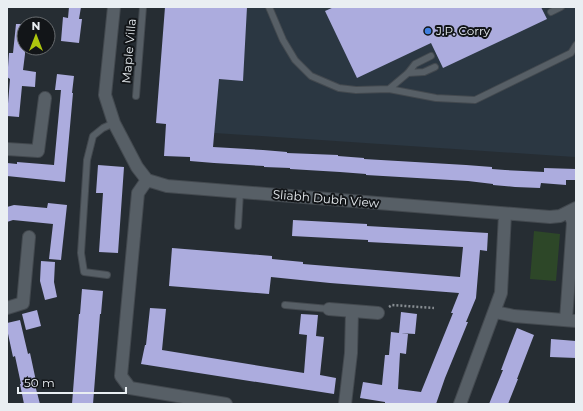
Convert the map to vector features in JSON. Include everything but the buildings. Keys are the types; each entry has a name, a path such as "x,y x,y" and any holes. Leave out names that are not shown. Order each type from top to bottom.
{"street":[{"path":"114,7 105,95 114,123 137,167 147,180 138,193 121,376 130,388 226,404"},
{"path":"7,149 38,151 45,98"},
{"name":"Sliabh Dubh View","path":"147,180 167,186 505,214 560,216 572,210"},
{"path":"495,312 514,316 571,321 574,222 572,210"},
{"path":"460,404 501,293 505,214"},
{"path":"7,308 23,303 29,237"},
{"path":"329,309 378,313"},
{"path":"345,404 351,353 352,311"}],"lane":[{"name":"Maple Villa","path":"136,96 143,7"},
{"path":"269,7 283,40 295,60 311,76 339,88 356,90 389,88 436,98 475,100 571,53 576,44"},
{"path":"550,12 561,7"},
{"path":"389,88 408,73 415,64 431,56"},
{"path":"408,73 424,72 435,67"},
{"path":"107,275 84,272 81,253 88,160 94,136 103,128 114,123"},
{"path":"238,226 240,192"},
{"path":"285,305 329,309"}],"path":[{"path":"378,313 392,305 434,308"}],"shaded area":[{"path":"195,7 576,7 575,157 185,131"}],"green space":[{"path":"534,231 560,234 556,281 530,279"}],"place":[{"name":"J.P. Corry","path":"428,31"}]}
